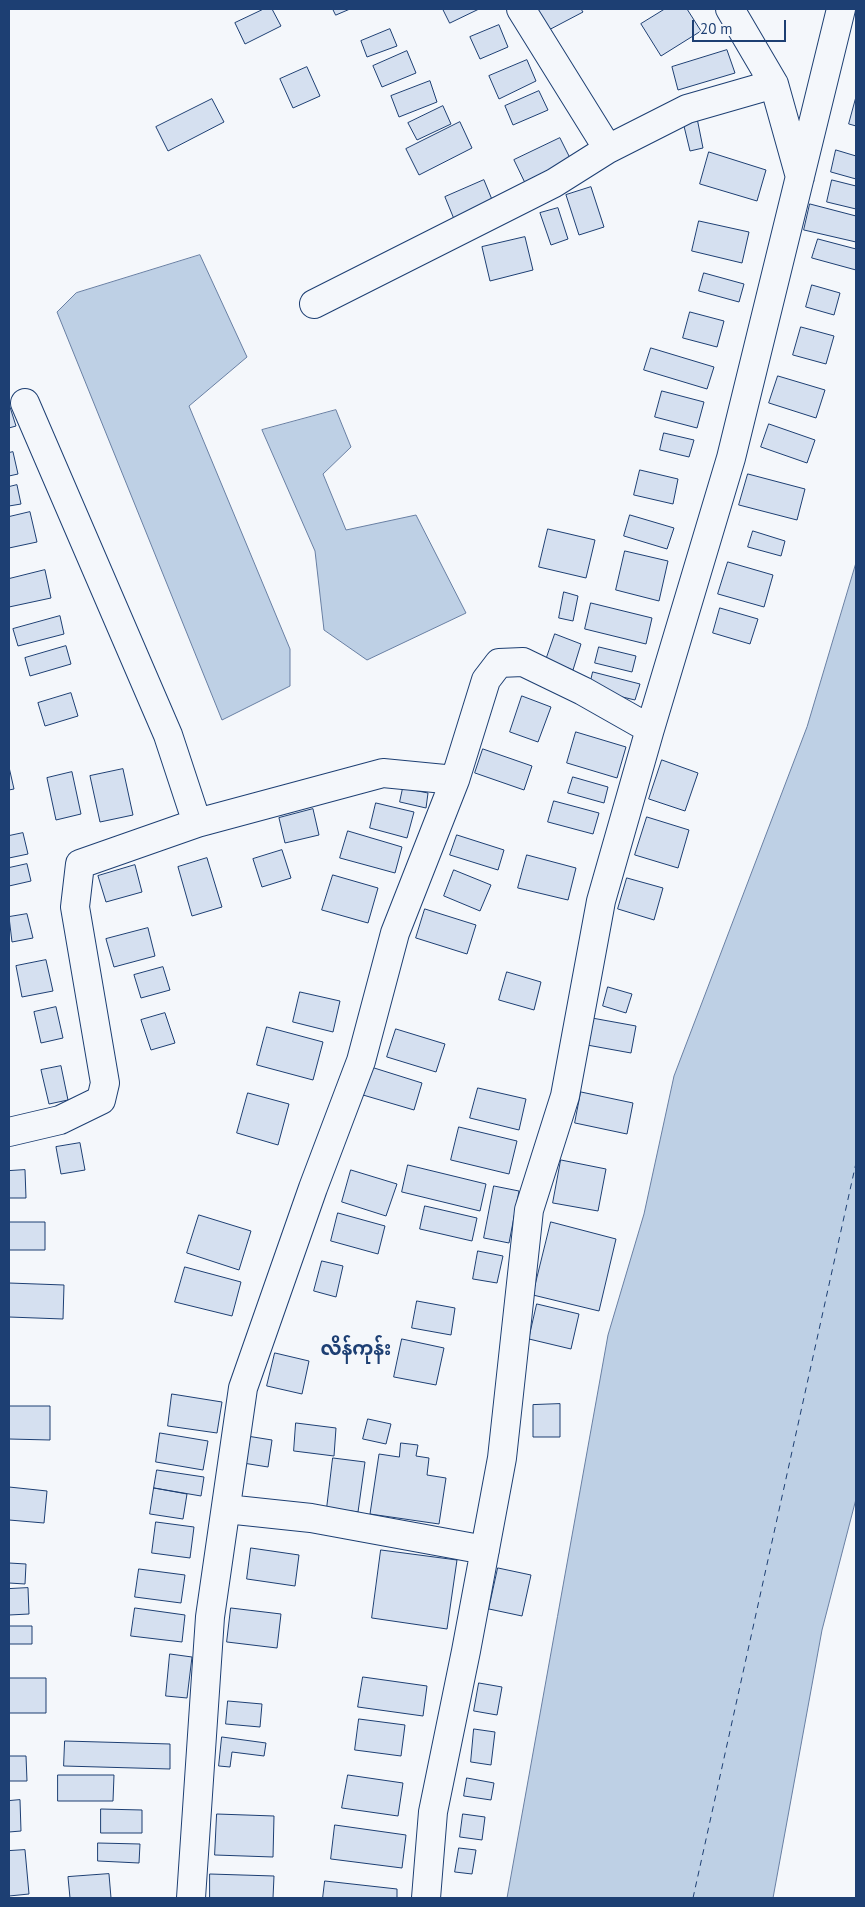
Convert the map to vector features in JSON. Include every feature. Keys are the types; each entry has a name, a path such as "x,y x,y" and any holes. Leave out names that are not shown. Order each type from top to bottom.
{"street":[{"path":"521,9 608,149"},
{"path":"730,9 774,84 800,180"},
{"path":"426,1898 433,1812 503,1449 530,1210 565,1096 601,901 731,458 841,9"},
{"path":"314,304 554,182 608,149 687,110 774,84"},
{"path":"25,403 168,735 197,823"},
{"path":"191,1898 210,1617 243,1388 313,1188 361,1061 395,933 455,780 486,680 499,663 523,662 583,691 650,729"},
{"path":"9,1132 60,1120 101,1100 105,1083 75,907 80,864 197,823 383,773 455,780"},
{"path":"226,1509 311,1518 485,1550"}],"water":[{"path":"200,255 247,357 189,406 290,649 290,686 222,720 57,312 76,293"},
{"path":"336,410 351,447 323,474 346,530 416,515 466,613 367,660 324,630 315,551 262,430"},
{"path":"856,563 856,1499 822,1630 773,1898 507,1898 608,1335 644,1214 674,1076 807,727"}],"building":[{"path":"264,9 272,9 281,26 245,44 235,23"},
{"path":"333,9 350,9 336,15"},
{"path":"443,9 479,9 450,23"},
{"path":"533,9 581,9 583,12 545,32"},
{"path":"665,9 687,9 701,31 661,56 641,24"},
{"path":"499,25 508,47 480,59 470,37"},
{"path":"390,29 397,46 367,57 361,41"},
{"path":"727,50 735,73 678,90 672,67"},
{"path":"407,51 416,73 382,87 373,66"},
{"path":"527,60 536,81 499,99 489,76"},
{"path":"307,67 320,96 293,108 280,79"},
{"path":"430,81 437,102 399,117 391,96"},
{"path":"539,91 548,110 513,125 505,106"},
{"path":"856,97 856,126 849,124"},
{"path":"212,99 224,122 168,151 156,127"},
{"path":"443,106 451,124 417,140 408,123"},
{"path":"697,118 703,148 690,151 683,122"},
{"path":"460,122 472,148 419,175 406,149"},
{"path":"560,138 573,164 527,187 514,160"},
{"path":"836,150 856,156 856,179 831,172"},
{"path":"709,152 766,170 757,201 700,184"},
{"path":"484,180 493,202 454,219 445,197"},
{"path":"832,180 856,186 856,209 827,202"},
{"path":"591,187 604,227 579,235 566,195"},
{"path":"810,204 856,216 856,242 804,230"},
{"path":"558,208 568,239 551,245 540,213"},
{"path":"699,221 749,232 742,263 692,251"},
{"path":"525,237 533,270 490,281 482,247"},
{"path":"818,239 856,249 856,270 812,258"},
{"path":"704,273 744,284 739,302 699,291"},
{"path":"812,285 840,293 834,315 806,307"},
{"path":"690,312 724,321 717,347 683,338"},
{"path":"801,327 834,336 826,364 793,355"},
{"path":"651,348 714,367 707,389 644,370"},
{"path":"778,376 825,390 816,418 769,403"},
{"path":"662,391 704,402 697,428 655,417"},
{"path":"9,404 16,426 9,428"},
{"path":"769,424 815,440 807,463 761,447"},
{"path":"664,433 694,440 689,457 660,450"},
{"path":"13,452 18,474 9,476 9,453"},
{"path":"640,470 678,479 673,504 634,495"},
{"path":"748,474 805,489 797,520 739,505"},
{"path":"17,485 21,504 9,506 9,487"},
{"path":"30,512 37,542 9,548 9,517"},
{"path":"630,515 674,528 667,549 624,536"},
{"path":"548,529 595,540 586,578 539,567"},
{"path":"753,531 785,541 781,556 748,547"},
{"path":"625,551 668,561 659,601 616,590"},
{"path":"728,562 773,575 764,607 718,594"},
{"path":"45,570 51,598 9,607 9,579"},
{"path":"564,592 578,596 573,621 559,618"},
{"path":"591,603 652,618 646,644 585,629"},
{"path":"720,608 758,619 750,644 713,633"},
{"path":"60,616 64,634 18,646 13,629"},
{"path":"555,634 581,644 573,670 546,660"},
{"path":"66,646 71,664 30,676 25,658"},
{"path":"599,647 636,656 632,672 595,663"},
{"path":"593,672 640,684 635,700 589,689"},
{"path":"71,693 78,716 45,726 38,703"},
{"path":"522,696 551,707 538,742 510,732"},
{"path":"576,732 626,747 617,778 567,763"},
{"path":"483,749 532,766 524,790 475,773"},
{"path":"662,760 698,773 685,811 649,799"},
{"path":"9,767 14,789 9,790"},
{"path":"123,769 133,815 100,822 90,776"},
{"path":"72,772 81,814 56,820 47,778"},
{"path":"573,777 608,787 604,803 568,793"},
{"path":"403,788 428,793 426,808 400,802"},
{"path":"554,801 599,813 593,834 548,822"},
{"path":"376,803 414,812 407,838 370,828"},
{"path":"313,809 319,835 285,843 279,818"},
{"path":"647,817 689,830 678,868 635,855"},
{"path":"348,831 402,847 395,873 340,858"},
{"path":"23,833 28,854 9,858 9,836"},
{"path":"457,835 504,850 498,870 450,855"},
{"path":"282,850 291,878 262,887 253,859"},
{"path":"527,855 576,868 568,900 518,888"},
{"path":"207,858 222,907 192,916 178,867"},
{"path":"27,864 31,881 9,886 9,868"},
{"path":"135,865 142,892 106,902 98,876"},
{"path":"454,870 491,885 480,911 444,896"},
{"path":"333,875 378,888 368,923 322,910"},
{"path":"627,878 663,888 654,920 618,909"},
{"path":"425,909 476,925 467,954 416,938"},
{"path":"27,914 33,938 12,942 9,917"},
{"path":"148,928 155,956 114,967 106,939"},
{"path":"46,960 53,991 22,997 16,966"},
{"path":"163,967 170,990 141,998 134,975"},
{"path":"507,972 541,982 534,1010 499,1000"},
{"path":"608,987 632,994 626,1013 603,1006"},
{"path":"300,992 340,1001 333,1032 293,1022"},
{"path":"56,1007 63,1038 41,1043 34,1012"},
{"path":"165,1013 175,1043 151,1050 141,1020"},
{"path":"592,1018 636,1026 631,1053 587,1045"},
{"path":"267,1027 323,1042 313,1080 257,1065"},
{"path":"396,1029 445,1044 436,1072 387,1057"},
{"path":"61,1066 68,1100 49,1104 41,1070"},
{"path":"371,1067 422,1083 414,1110 363,1095"},
{"path":"478,1088 526,1099 519,1130 470,1118"},
{"path":"581,1092 633,1103 627,1134 575,1123"},
{"path":"248,1093 289,1104 278,1145 237,1133"},
{"path":"459,1127 517,1141 509,1174 451,1160"},
{"path":"80,1143 85,1170 61,1174 56,1147"},
{"path":"561,1160 606,1169 598,1211 553,1203"},
{"path":"408,1165 486,1184 480,1211 402,1192"},
{"path":"25,1170 26,1198 9,1198 9,1171"},
{"path":"351,1170 397,1184 386,1216 342,1202"},
{"path":"494,1186 519,1191 509,1243 484,1238"},
{"path":"425,1206 477,1218 472,1241 420,1229"},
{"path":"338,1213 385,1226 378,1254 331,1241"},
{"path":"199,1215 251,1231 239,1270 187,1253"},
{"path":"9,1222 45,1222 45,1250 9,1250"},
{"path":"551,1222 616,1239 599,1311 533,1295"},
{"path":"478,1251 503,1256 497,1283 473,1279"},
{"path":"322,1261 343,1266 336,1297 314,1291"},
{"path":"185,1267 241,1282 232,1316 175,1302"},
{"path":"9,1283 64,1285 63,1319 9,1317"},
{"path":"417,1301 455,1308 451,1335 412,1328"},
{"path":"537,1304 579,1314 571,1349 529,1339"},
{"path":"402,1339 444,1348 436,1385 394,1377"},
{"path":"275,1353 309,1361 302,1394 267,1386"},
{"path":"172,1394 222,1402 217,1433 168,1426"},
{"path":"560,1404 560,1437 533,1437 533,1405"},
{"path":"9,1406 50,1406 50,1440 9,1439"},
{"path":"368,1419 391,1424 386,1444 363,1439"},
{"path":"296,1423 336,1428 334,1456 294,1451"},
{"path":"160,1433 208,1441 203,1470 156,1462"},
{"path":"247,1436 272,1440 268,1467 243,1463"},
{"path":"401,1443 418,1445 416,1456 429,1458 427,1475 446,1478 439,1524 370,1514 379,1454 399,1457"},
{"path":"333,1458 365,1462 358,1512 327,1508"},
{"path":"157,1470 204,1477 201,1496 154,1488"},
{"path":"9,1487 47,1491 44,1523 9,1520"},
{"path":"154,1488 187,1494 183,1519 150,1514"},
{"path":"156,1522 194,1527 190,1558 152,1553"},
{"path":"251,1548 299,1555 295,1586 247,1579"},
{"path":"381,1550 457,1560 447,1629 372,1618"},
{"path":"9,1563 26,1564 25,1584 9,1583"},
{"path":"498,1568 531,1575 522,1616 489,1609"},
{"path":"139,1569 185,1575 181,1603 135,1597"},
{"path":"28,1588 29,1614 9,1615 9,1589"},
{"path":"135,1608 185,1615 182,1642 131,1636"},
{"path":"231,1608 281,1614 277,1648 227,1642"},
{"path":"9,1626 32,1626 32,1644 9,1644"},
{"path":"170,1654 192,1657 187,1698 166,1696"},
{"path":"363,1677 427,1686 423,1716 358,1707"},
{"path":"9,1678 46,1678 46,1713 9,1713"},
{"path":"479,1683 502,1687 497,1715 474,1711"},
{"path":"228,1701 262,1704 260,1727 226,1724"},
{"path":"359,1719 405,1725 401,1756 355,1750"},
{"path":"474,1729 495,1732 491,1765 471,1762"},
{"path":"222,1737 266,1743 264,1756 232,1752 230,1767 219,1766"},
{"path":"65,1741 170,1744 170,1769 64,1766"},
{"path":"9,1756 26,1756 27,1781 9,1781"},
{"path":"58,1775 114,1775 113,1801 58,1801"},
{"path":"348,1775 403,1783 398,1816 342,1808"},
{"path":"467,1778 494,1783 491,1800 464,1796"},
{"path":"20,1800 21,1831 9,1832 9,1801"},
{"path":"101,1809 142,1810 142,1833 101,1833"},
{"path":"217,1814 274,1816 273,1857 215,1855"},
{"path":"463,1814 485,1817 482,1840 460,1837"},
{"path":"335,1825 406,1835 402,1868 331,1859"},
{"path":"98,1843 140,1844 139,1863 98,1861"},
{"path":"459,1848 476,1850 472,1874 455,1872"},
{"path":"25,1850 29,1894 9,1896 9,1851"},
{"path":"109,1874 111,1898 70,1898 68,1877"},
{"path":"210,1874 274,1876 273,1898 210,1898"},
{"path":"325,1881 397,1889 397,1898 323,1898"}],"ferry route":[{"path":"693,1898 856,1163"}],"district":[{"name":"လိန်ကုန်း","path":"356,1350"}]}
